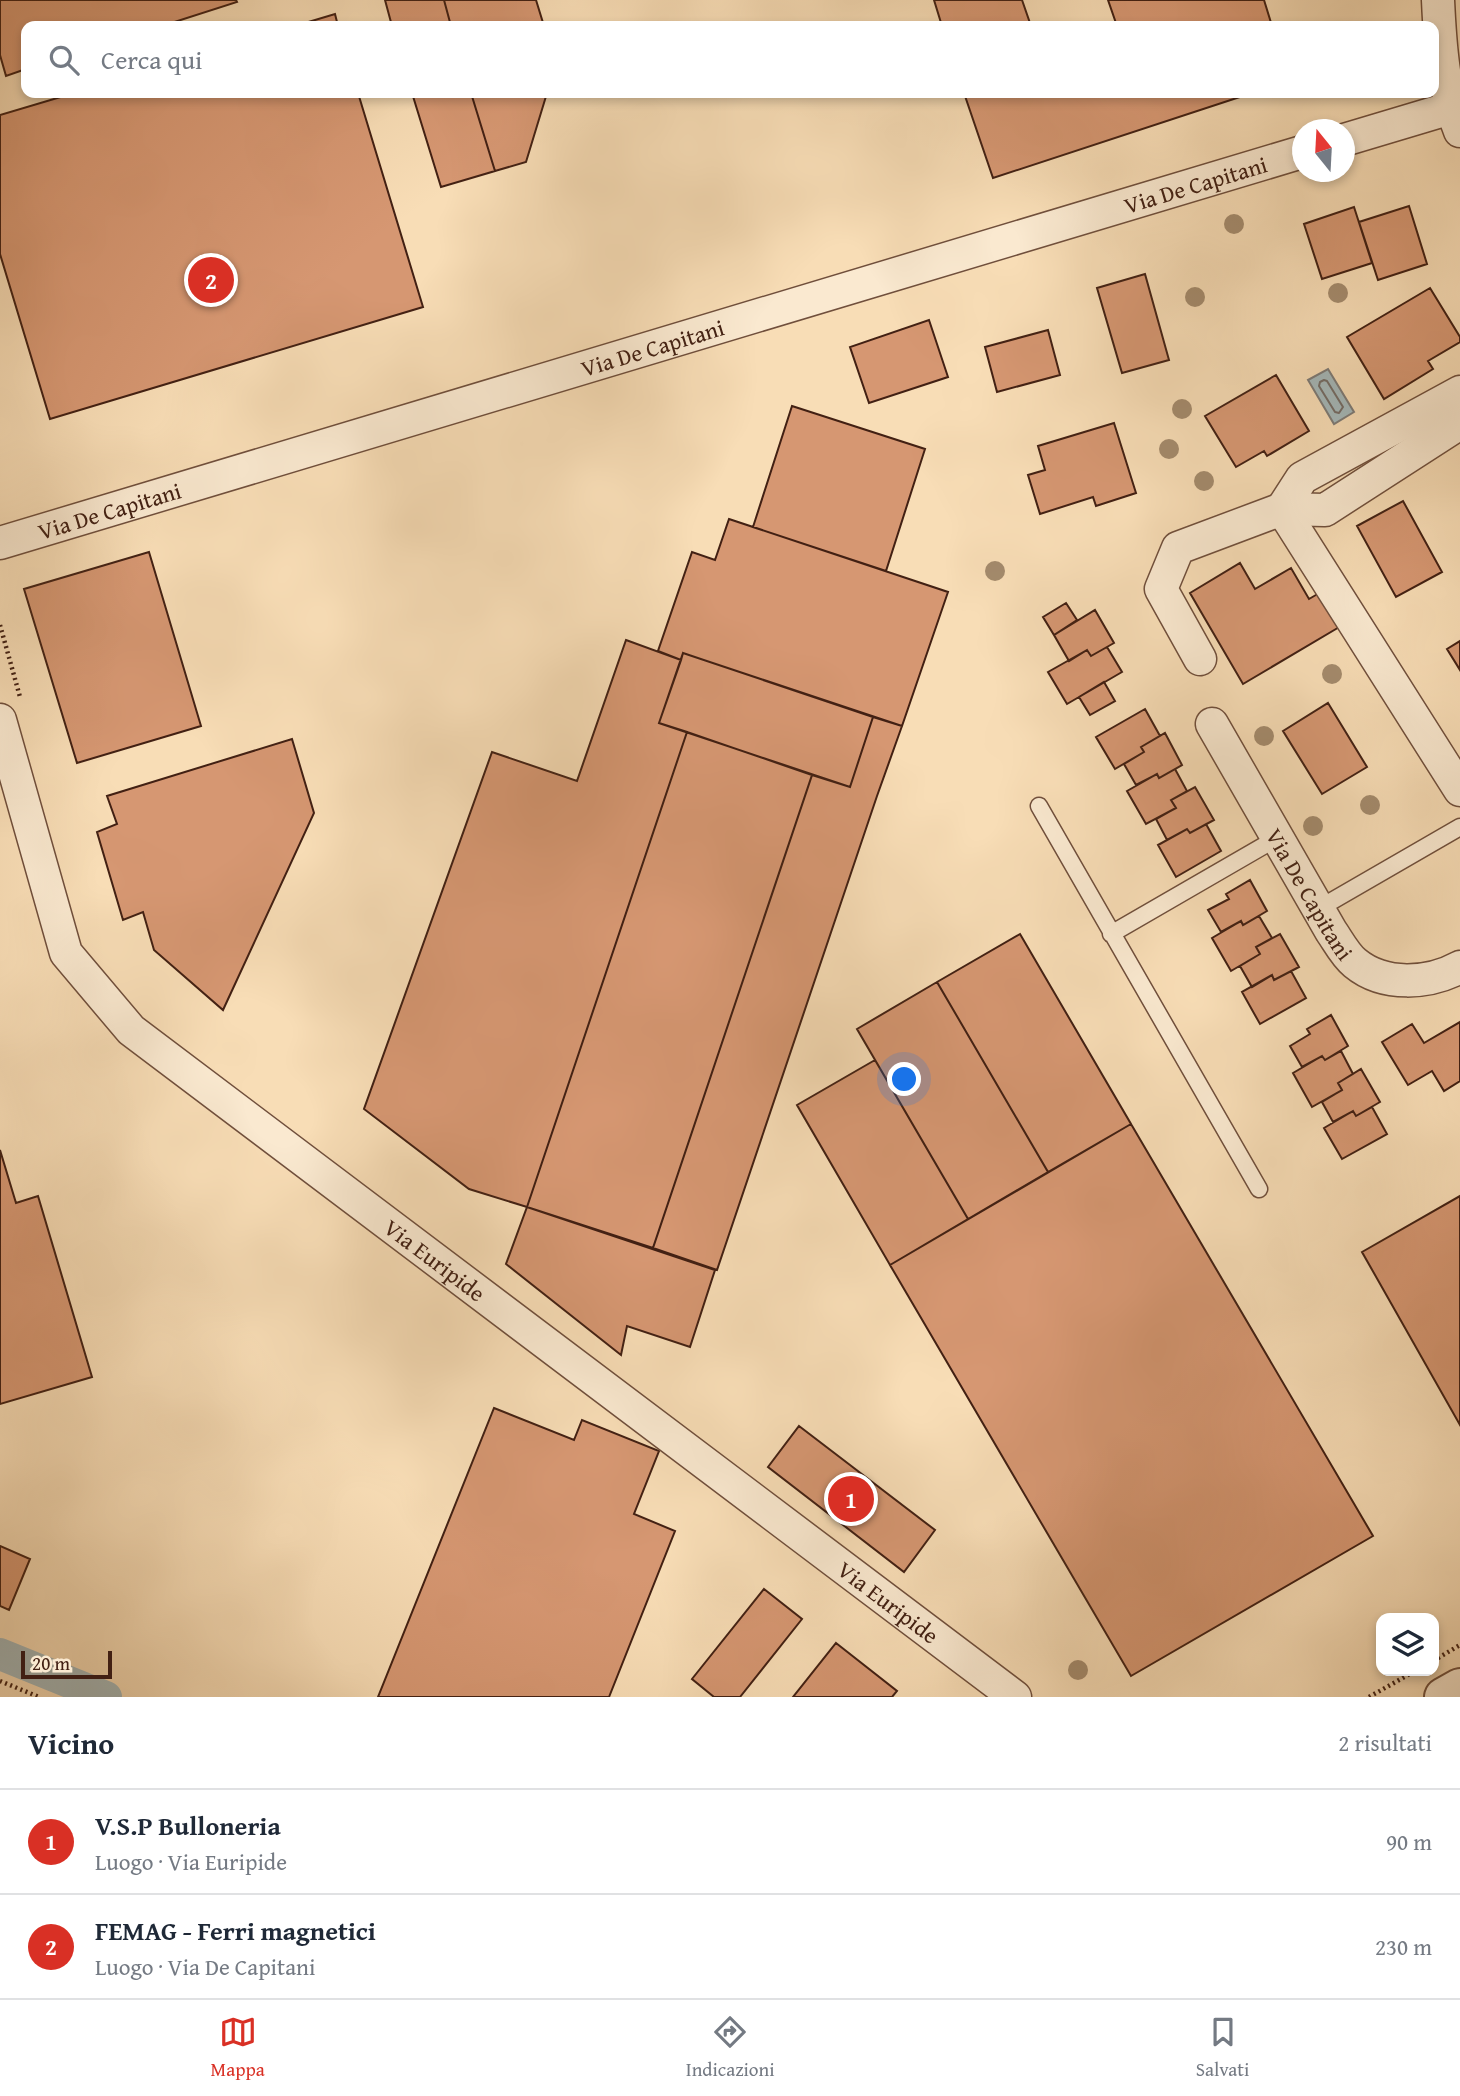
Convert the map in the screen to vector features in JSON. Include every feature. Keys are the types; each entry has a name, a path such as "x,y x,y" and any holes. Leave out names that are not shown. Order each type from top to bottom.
{"street":[{"path":"1438,0 1439,21"},
{"path":"1355,138 1455,120 1440,43 1439,22"},
{"name":"Via De Capitani","path":"0,543 1292,155"},
{"path":"1282,509 1302,478 1460,392"},
{"path":"1200,659 1161,589 1178,548 1282,509 1325,510 1460,423"},
{"path":"1282,509 1460,790"},
{"name":"Via Euripide","path":"11,712 66,953 131,1030 1015,1697"},
{"name":"Via De Capitani","path":"1213,724 1318,909 1354,962 1383,978 1414,981 1446,975 1460,967"},
{"path":"1444,1697 1460,1688"}],"lane":[{"path":"1039,806 1259,1189"},
{"path":"1318,909 1460,827"},
{"path":"1111,934 1278,838"}],"path":[{"path":"0,625 11,712"},
{"path":"1439,1657 1460,1645"},
{"path":"1369,1697 1406,1676"},
{"path":"0,1681 39,1697"}],"water":[{"path":"1328,369 1354,412 1334,424 1308,380"}],"building":[{"path":"0,0 237,2 178,21 21,21 21,71 6,76 0,55"},
{"path":"385,0 444,0 450,21 391,21"},
{"path":"444,0 536,0 542,21 450,21"},
{"path":"934,0 1022,0 1029,21 940,21"},
{"path":"1108,0 1264,0 1270,21 1115,21"},
{"path":"335,14 337,21 312,21"},
{"path":"57,98 360,98 423,307 50,419 0,254 0,115"},
{"path":"414,98 473,98 495,171 441,187"},
{"path":"473,98 545,98 526,162 495,171"},
{"path":"966,98 1237,98 993,178"},
{"path":"1409,206 1427,264 1378,280 1359,222"},
{"path":"1354,207 1372,263 1322,279 1304,224"},
{"path":"1145,274 1169,360 1122,373 1097,288"},
{"path":"1430,288 1460,337 1460,342 1428,361 1433,369 1384,399 1347,337"},
{"path":"929,320 948,377 869,403 850,347"},
{"path":"1048,330 1060,375 997,392 985,347"},
{"path":"1276,375 1309,431 1267,456 1264,451 1236,467 1205,416"},
{"path":"792,406 925,449 886,571 753,527"},
{"path":"1114,423 1136,493 1096,506 1093,497 1040,514 1028,475 1045,470 1038,446"},
{"path":"1403,501 1442,572 1396,597 1357,526"},
{"path":"729,519 948,592 902,726 683,653 681,660 658,651 692,552 715,560"},
{"path":"149,552 201,726 77,763 24,589"},
{"path":"1240,563 1255,589 1291,568 1309,599 1321,592 1341,626 1243,684 1190,593"},
{"path":"1066,603 1077,620 1054,635 1043,617"},
{"path":"1095,610 1114,643 1091,656 1087,650 1069,661 1054,635"},
{"path":"626,640 681,660 659,723 687,732 527,1207 469,1189 364,1109 492,752 577,781"},
{"path":"1460,641 1460,670 1447,649"},
{"path":"1107,647 1122,672 1067,704 1048,672 1087,650 1091,656"},
{"path":"683,653 873,717 850,787 659,723"},
{"path":"1104,682 1115,701 1090,715 1079,697"},
{"path":"1328,703 1367,767 1322,794 1283,731"},
{"path":"1145,709 1160,736 1141,747 1144,752 1115,769 1096,737"},
{"path":"873,717 902,726 717,1270 653,1248 812,775 850,787"},
{"path":"687,732 812,775 653,1248 527,1207"},
{"path":"1165,733 1182,765 1159,778 1157,774 1136,785 1124,764 1144,752 1141,747"},
{"path":"292,739 314,813 223,1010 154,950 143,912 123,920 97,832 117,824 107,796"},
{"path":"1175,769 1187,791 1171,800 1176,808 1146,824 1127,791 1157,774 1159,778"},
{"path":"1195,787 1214,820 1190,833 1187,829 1167,840 1156,819 1176,808 1171,800"},
{"path":"1206,824 1221,851 1176,877 1158,845 1187,829 1190,833"},
{"path":"1250,880 1267,911 1243,925 1241,921 1221,932 1208,910 1229,899 1226,894"},
{"path":"1259,916 1272,938 1256,947 1260,954 1231,971 1212,938 1241,921 1243,925"},
{"path":"1020,934 1131,1124 1048,1172 937,982"},
{"path":"1280,934 1299,967 1274,980 1272,975 1252,987 1240,966 1260,954 1256,947"},
{"path":"1291,971 1306,998 1260,1024 1242,992 1272,975 1274,980"},
{"path":"937,982 1048,1172 968,1219 857,1029"},
{"path":"1331,1015 1348,1046 1325,1060 1322,1056 1302,1067 1290,1046 1310,1034 1307,1029"},
{"path":"1460,1022 1460,1081 1444,1091 1432,1071 1408,1085 1382,1042 1412,1024 1424,1043"},
{"path":"1341,1051 1353,1074 1338,1083 1342,1090 1312,1107 1293,1073 1322,1056 1325,1060"},
{"path":"875,1060 968,1219 890,1265 797,1105"},
{"path":"1361,1069 1380,1102 1356,1116 1353,1111 1333,1122 1322,1102 1342,1090 1338,1083"},
{"path":"1372,1107 1387,1134 1342,1159 1324,1128 1353,1111 1356,1116"},
{"path":"1131,1124 1373,1536 1131,1676 890,1265"},
{"path":"0,1150 16,1203 38,1196 92,1377 0,1404"},
{"path":"1460,1196 1460,1425 1362,1252"},
{"path":"527,1207 715,1270 690,1347 627,1326 621,1355 506,1264"},
{"path":"494,1408 574,1440 582,1420 659,1451 634,1514 675,1531 609,1697 378,1697"},
{"path":"799,1426 935,1530 904,1572 768,1467"},
{"path":"0,1546 30,1559 9,1610 0,1606"},
{"path":"764,1589 802,1619 740,1697 714,1697 692,1679"},
{"path":"836,1643 897,1691 892,1697 793,1697"}],"waterway":[{"path":"0,1654 106,1697"}],"place":[{"name":"FEMAG - Ferri magnetici","path":"211,280"},
{"name":"V.S.P Bulloneria","path":"851,1499"}]}
